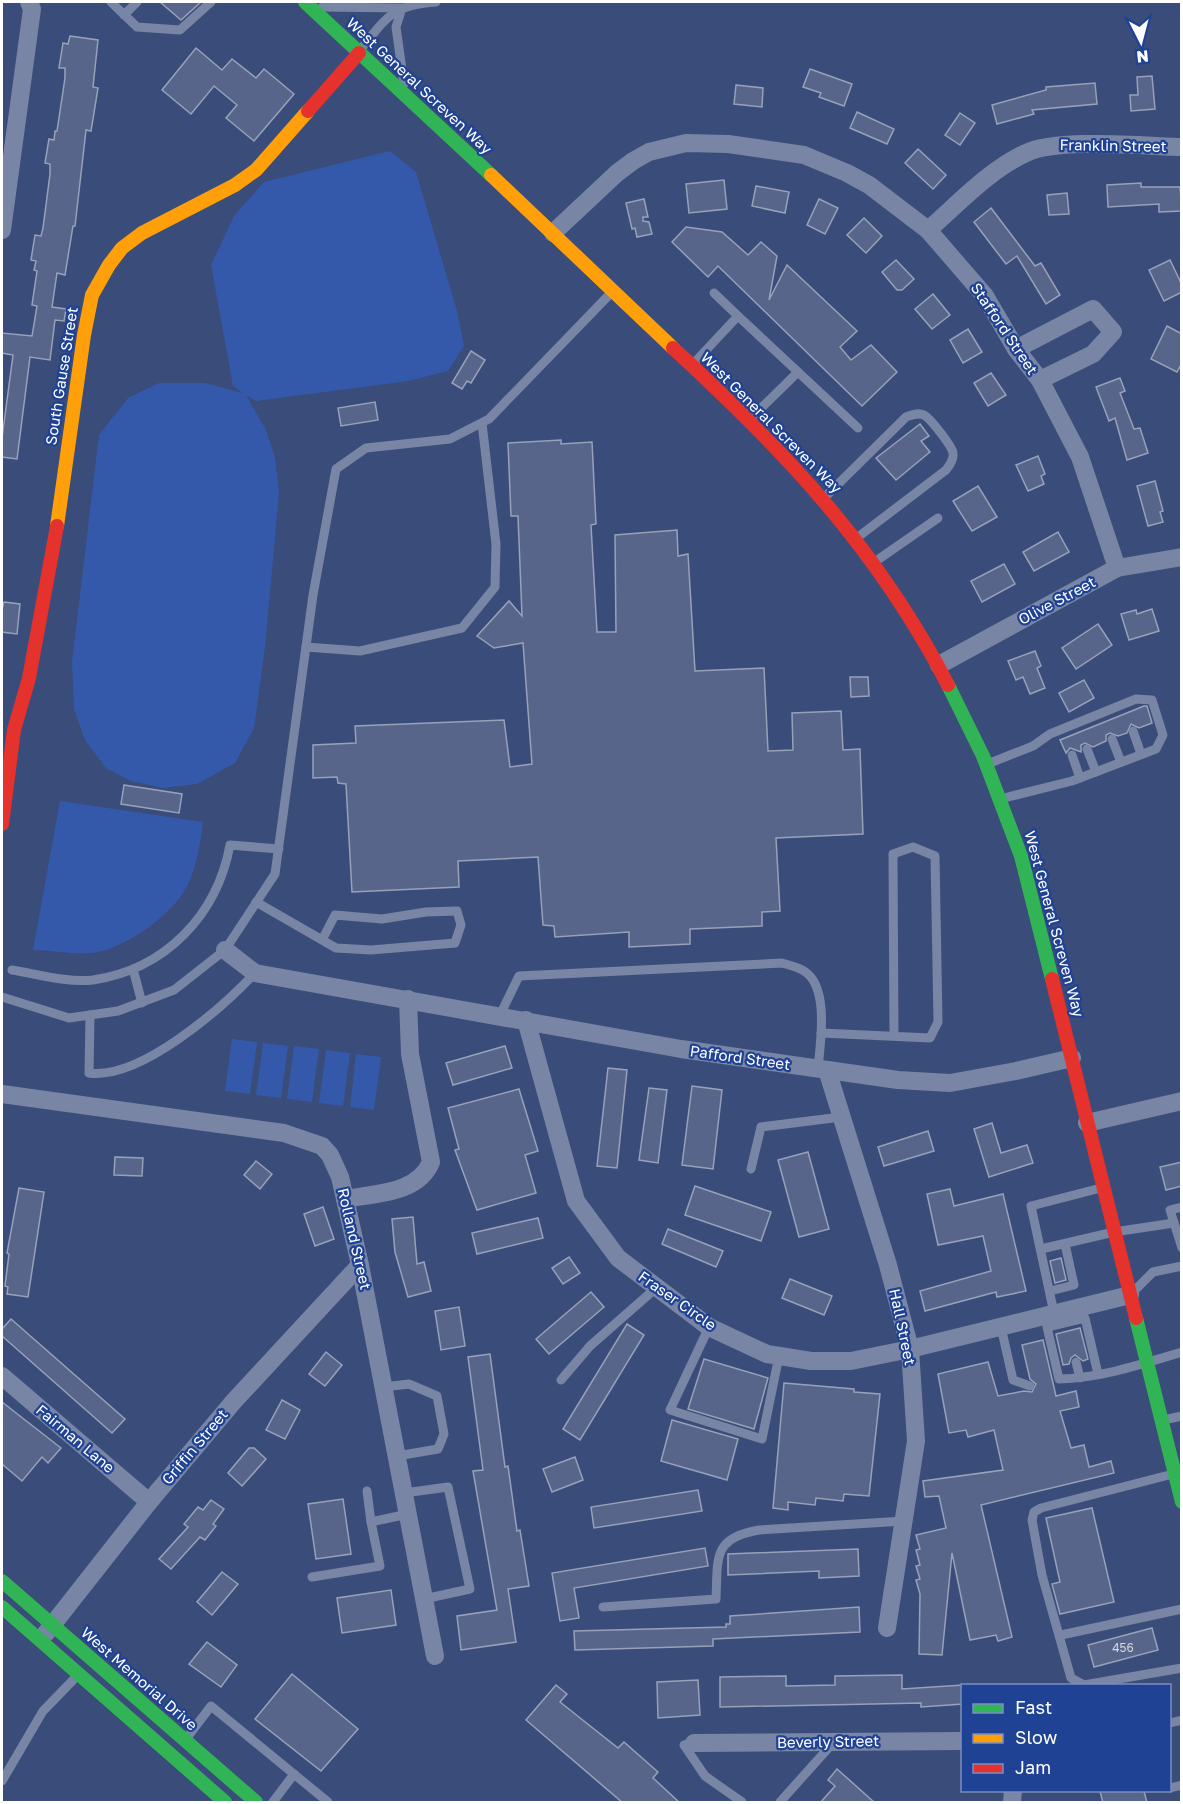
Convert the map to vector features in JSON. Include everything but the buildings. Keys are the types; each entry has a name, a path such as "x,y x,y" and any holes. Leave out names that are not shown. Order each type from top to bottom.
{"main road":[{"name":"West General Screven Way","path":"308,4 553,233 748,421 824,499 874,562 939,665 1002,799 1032,893 1161,1420 1178,1473 1182,1502"},
{"name":"South Gause Street","path":"2,824 8,730 29,678 53,555 87,314 100,280 122,248 142,233 235,186 256,170 358,53"},
{"name":"West Memorial Drive","path":"2,1581 80,1673 225,1803"},
{"name":"West Memorial Drive","path":"2,1607 47,1632 184,1741 256,1803"}],"street":[{"path":"2,230 25,71 32,9 29,2"},
{"name":"Stafford Street","path":"553,233 617,173 633,161 666,147 705,142 780,150 827,164 869,185 928,230 985,296 1016,349 1040,381 1080,457 1117,568"},
{"name":"Franklin Street","path":"928,230 1001,168 1048,145 1182,147"},
{"path":"1016,349 1093,309 1113,332 1093,354 1040,381"},
{"name":"Olive Street","path":"939,665 1117,568 1182,557"},
{"name":"Pafford Street","path":"225,950 255,974 500,1015 681,1049 898,1080 950,1083 1072,1058"},
{"path":"345,1199 414,1184 423,1176 431,1162 410,1054 408,999"},
{"name":"Fraser Circle","path":"526,1020 576,1200 618,1258 709,1327 767,1354 811,1361 851,1361 1001,1327 1063,1320 1130,1295"},
{"name":"Hall Street","path":"822,1070 842,1117 885,1255 910,1349 916,1441 888,1628"},
{"name":"Rolland Street","path":"2,1094 299,1137 322,1146 330,1155 345,1199 360,1264 435,1656"},
{"path":"1087,1123 1182,1101"},
{"name":"Griffin Street","path":"47,1632 149,1502 234,1401 360,1264"},
{"name":"Fairman Lane","path":"2,1376 149,1502"},
{"name":"Beverly Street","path":"694,1743 961,1741"}],"lane":[{"path":"111,2 137,27 180,30 211,2"},
{"path":"124,15 137,2"},
{"path":"358,53 389,14 411,4 436,2"},
{"path":"308,4 402,8"},
{"path":"402,8 396,27 406,97"},
{"path":"2,997 69,1018 118,1011 174,990 225,950 275,874 313,595 336,469 366,448 450,439 489,419 613,291"},
{"path":"714,293 858,428"},
{"path":"691,366 738,316"},
{"path":"748,421 798,372"},
{"path":"824,499 906,417 915,414 925,416 942,435 953,452 951,463 946,470 856,538"},
{"path":"306,647 360,651 462,628 495,587 496,544 482,423"},
{"path":"874,562 938,518"},
{"path":"987,764 1125,709 1136,699 1152,700 1163,735 1156,749 1080,778 1002,799"},
{"path":"1133,731 1141,754"},
{"path":"1112,739 1121,762"},
{"path":"1087,749 1095,772"},
{"path":"1072,755 1080,778"},
{"path":"12,970 92,980 133,969 173,947 194,925 225,872 230,845 279,849"},
{"path":"821,1033 930,1038 938,1022 935,972 935,856 913,847 893,854 894,1036"},
{"path":"256,902 322,940 336,948 371,950 455,943 460,925 457,911 426,912 382,919 335,915 322,940"},
{"path":"500,1015 519,976 782,963 806,972 816,988 820,1005 822,1070"},
{"path":"133,969 142,1002"},
{"path":"90,1015 89,1073 105,1075 128,1069 162,1050 231,998 255,974"},
{"path":"751,1169 761,1127 842,1117"},
{"path":"1063,1320 1050,1291 1031,1206 1103,1188"},
{"path":"1182,1207 1170,1210 1182,1248"},
{"path":"1041,1249 1114,1232 1174,1223"},
{"path":"1050,1291 1074,1285 1065,1244"},
{"path":"1130,1295 1153,1272 1182,1266"},
{"path":"561,1380 590,1346 656,1288"},
{"path":"1098,1374 1085,1318 1063,1320 1047,1327 1057,1380 1098,1374 1182,1352"},
{"path":"709,1327 670,1410 762,1439 779,1356"},
{"path":"1001,1327 1012,1380 1030,1386"},
{"path":"1076,1362 1080,1378"},
{"path":"384,1387 409,1384 437,1396 444,1434 438,1449 397,1456"},
{"path":"1161,1420 1182,1416"},
{"path":"1082,1684 1071,1678 1037,1553 1032,1520 1034,1512 1178,1473"},
{"path":"404,1493 448,1487 470,1589 424,1599"},
{"path":"312,1577 380,1566 367,1491"},
{"path":"371,1522 408,1514"},
{"path":"603,1607 716,1599 720,1550 730,1538 738,1535 759,1530 904,1521"},
{"path":"1061,1635 1182,1609"},
{"path":"1090,1684 1182,1668"},
{"path":"2,1781 43,1711 80,1673"},
{"path":"184,1741 211,1706 328,1803"},
{"path":"780,1803 834,1742"},
{"path":"694,1743 684,1745 705,1776 742,1803"},
{"path":"273,1803 294,1774"}],"shaded area":[{"path":"390,151 416,172 457,311 464,346 448,371 408,381 256,401 246,395 265,428 275,457 279,493 265,647 254,728 235,763 197,784 163,788 131,781 106,768 85,740 74,709 72,662 99,435 128,398 159,383 205,383 243,393 233,386 211,265 234,216 264,182"},
{"path":"60,801 203,822 194,868 183,893 155,923 130,939 105,950 93,953 70,953 33,950"},
{"path":"232,1039 257,1042 250,1094 225,1091"},
{"path":"263,1043 288,1046 281,1098 256,1095"},
{"path":"294,1046 319,1049 312,1102 287,1099"},
{"path":"326,1050 350,1053 343,1106 319,1103"},
{"path":"356,1054 381,1057 374,1110 350,1107"}],"traffic: fast":[{"path":"305,2 491,175"},
{"path":"948,685 983,756 1021,856 1052,979"},
{"path":"1136,1318 1182,1502"},
{"path":"2,1581 256,1802"},
{"path":"2,1607 225,1802"}],"traffic: slow":[{"path":"57,526 84,335 92,295 109,265 122,248 142,233 235,185 256,170 308,111"},
{"path":"491,175 673,348"}],"traffic: jam":[{"path":"308,111 359,53"},
{"path":"673,348 753,425 826,504 891,589 948,685"},
{"path":"2,824 14,730 29,678 57,526"},
{"path":"1052,979 1136,1318"}]}
